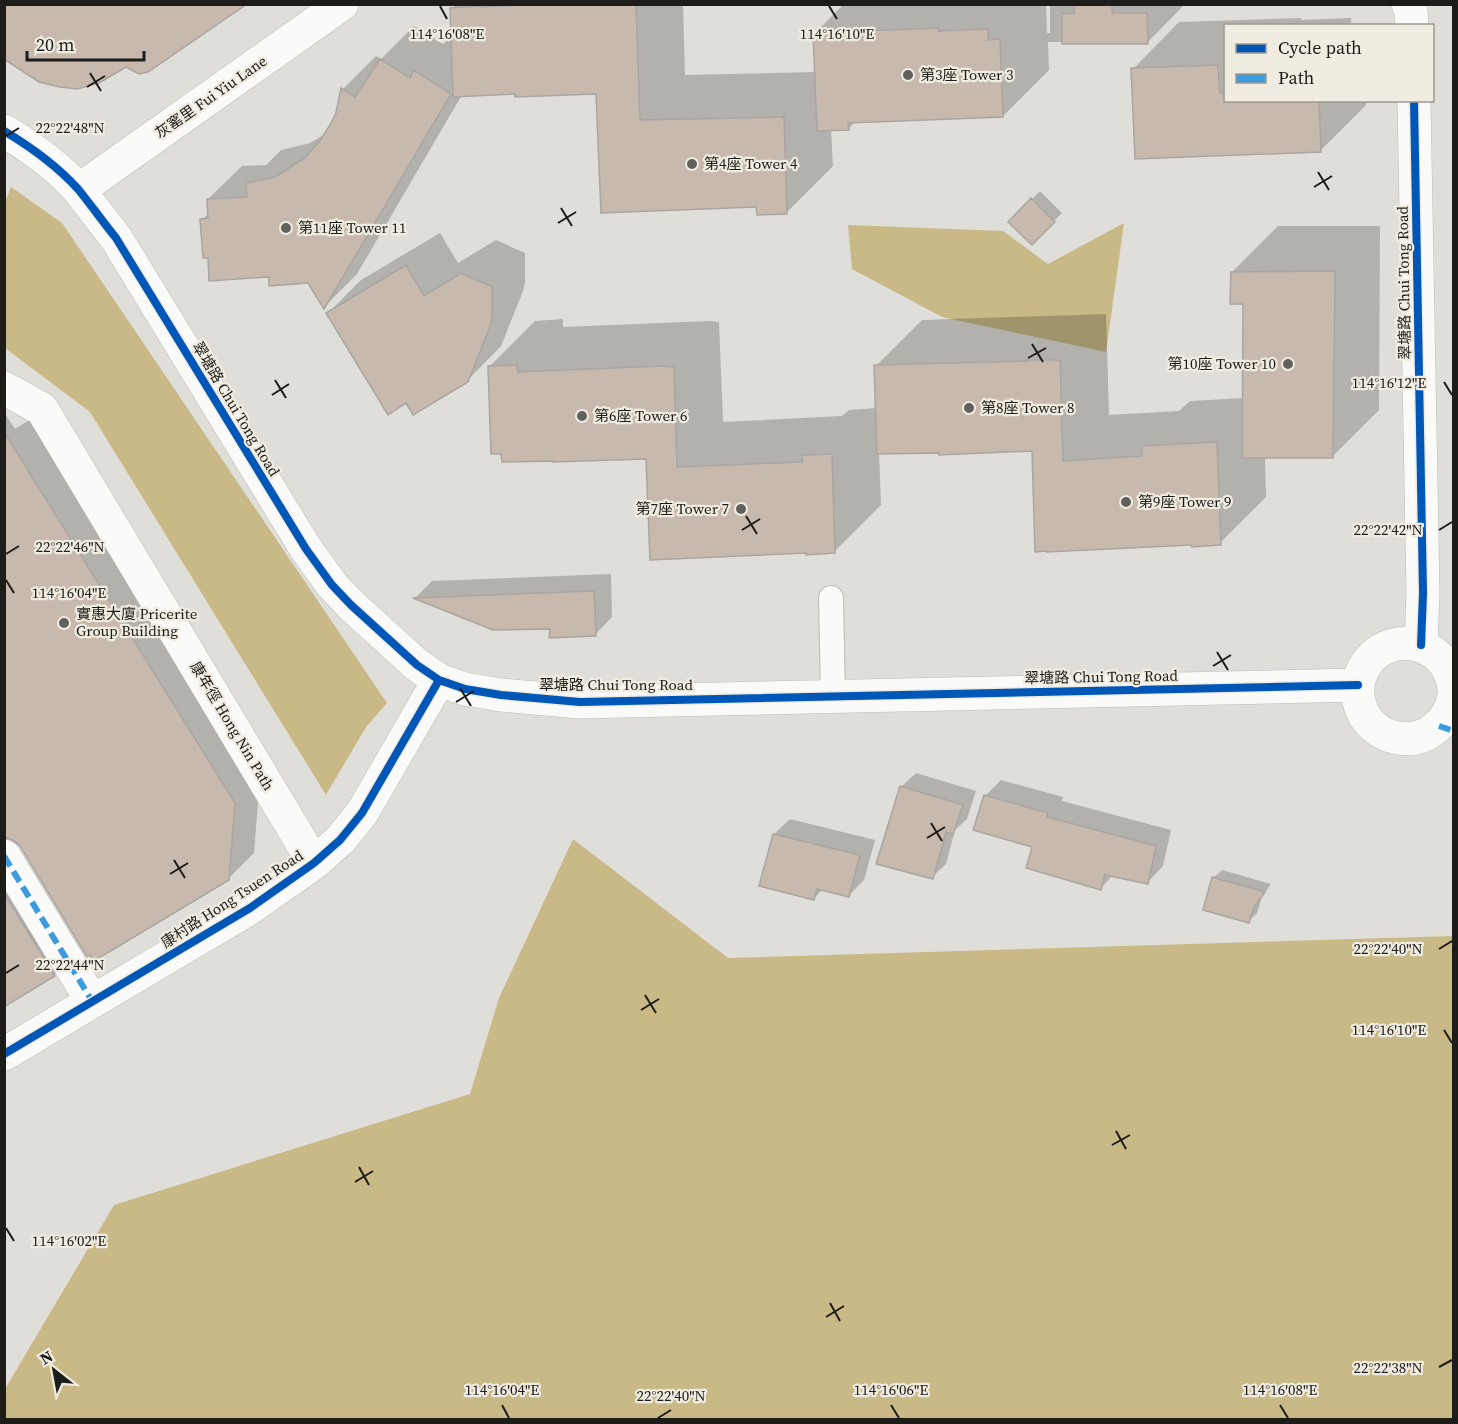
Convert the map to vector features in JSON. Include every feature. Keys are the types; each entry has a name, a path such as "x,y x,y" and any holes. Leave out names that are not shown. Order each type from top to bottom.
{"street":[{"name":"灰窰里 Fui Yiu Lane","path":"79,190 342,4"},
{"path":"1408,4 1412,24"},
{"name":"翠塘路 Chui Tong Road","path":"1414,102 1424,593 1421,645"},
{"name":"翠塘路 Chui Tong Road","path":"4,131 39,154 62,173 79,190 116,238 306,549 332,585 417,665 440,680 465,689 501,695 580,702 1358,686"},
{"name":"康年徑 Hong Nin Path","path":"4,388 42,410 314,863"},
{"path":"1454,688 1442,659 1421,645 1404,643 1380,651 1368,662 1363,669 1358,686 1358,699 1369,722 1379,731 1390,737 1403,739 1416,738 1446,728 1454,696"},
{"name":"康村路 Hong Tsuen Road","path":"4,1054 250,908 314,863 340,840 362,813 440,680"},
{"path":"4,856 92,1001"}],"lane":[{"path":"831,598 833,696"}],"shaded area":[{"path":"11,187 62,223 387,703 366,727 326,795 90,412 5,348 4,205"},
{"path":"1124,223 1106,352 942,317 852,269 848,225 1003,231 1048,264"},
{"path":"573,839 728,958 1453,936 1453,1419 5,1419 5,1389 114,1205 470,1094 499,998"}],"building":[{"path":"4,4 247,4 148,72 139,74 126,67 99,83 77,89 39,82 4,59"},
{"path":"545,4 636,4 640,120 784,117 787,214 757,215 756,207 601,213 596,94 453,97 450,8"},
{"path":"1074,4 1112,4 1112,13 1147,13 1148,44 1062,44 1062,13 1074,14"},
{"name":"第3座 Tower 3","path":"938,28 938,31 988,29 988,40 1000,39 1003,117 848,123 849,130 817,131 813,33"},
{"name":"第11座 Tower 11","path":"380,59 410,78 414,70 451,94 324,309 308,283 269,286 269,277 209,281 208,258 203,258 200,219 208,218 207,199 247,197 246,183 275,177 305,158 330,125 336,113 341,88 355,97"},
{"path":"1218,65 1220,93 1224,92 1224,102 1319,102 1321,152 1135,159 1131,68"},
{"path":"1031,198 1055,222 1032,245 1008,222"},
{"path":"406,265 424,296 461,273 492,287 492,316 468,382 413,415 406,403 388,415 326,313"},
{"name":"第10座 Tower 10","path":"1335,271 1333,458 1242,458 1243,304 1230,304 1231,272"},
{"path":"1060,360 1063,461 1142,456 1142,446 1217,442 1221,545 1035,552 1032,451 939,455 939,453 877,454 874,365"},
{"path":"517,365 518,372 674,367 677,467 802,462 802,455 832,454 835,553 650,560 646,459 502,462 501,454 491,454 488,366"},
{"name":"實惠大廈 Pricerite Group Building","path":"4,432 235,803 229,880 94,961 90,955 87,957 20,846 4,837"},
{"path":"594,591 596,636 549,638 550,629 493,630 413,598"},
{"path":"900,786 963,805 953,834 946,832 933,879 876,864"},
{"path":"984,795 1048,813 1047,817 1156,846 1148,884 1105,875 1101,890 1026,868 1032,847 973,830"},
{"path":"773,834 860,855 849,897 817,889 814,900 759,886"},
{"path":"1212,877 1265,892 1254,907 1249,923 1203,910"},
{"path":"4,893 55,976 4,1007"}],"marked path":[{"path":"1439,726 1454,731"},
{"path":"4,856 92,1001"}],"cycle path":[{"path":"1414,102 1423,593 1421,645"},
{"path":"4,131 61,172 78,189 116,238 306,549 332,585 417,665 439,680 465,689 501,695 580,702 1358,685"},
{"path":"4,1054 250,908 314,863 340,840 362,813 439,680"}],"place":[{"name":"第3座 Tower 3","path":"908,75"},
{"name":"第4座 Tower 4","path":"692,164"},
{"name":"第11座 Tower 11","path":"286,228"},
{"name":"第10座 Tower 10","path":"1288,364"},
{"name":"第8座 Tower 8","path":"969,408"},
{"name":"第6座 Tower 6","path":"582,416"},
{"name":"第9座 Tower 9","path":"1126,502"},
{"name":"第7座 Tower 7","path":"741,509"},
{"name":"實惠大廈 Pricerite Group Building","path":"64,623"}]}
